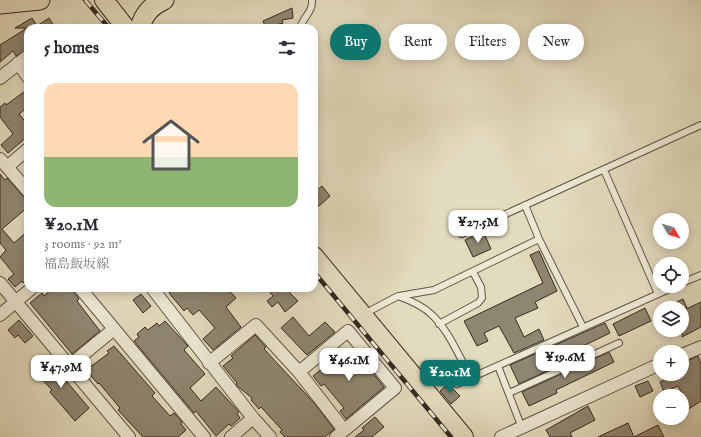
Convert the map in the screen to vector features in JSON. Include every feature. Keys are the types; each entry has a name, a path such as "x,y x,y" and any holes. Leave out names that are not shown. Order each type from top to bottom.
{"highway":[{"path":"0,4 40,0"},
{"path":"141,24 144,16 150,8 164,0"}],"main road":[{"path":"104,0 123,24"},
{"path":"318,261 464,437"}],"street":[{"path":"0,78 23,60"},
{"path":"24,151 4,163 24,186"},
{"path":"0,283 128,437"},
{"path":"0,315 27,292"},
{"path":"83,292 204,437"},
{"path":"155,292 182,324 209,363 270,437"},
{"path":"209,363 256,325 299,372 340,434 395,388 348,331 299,372"},
{"path":"70,366 114,329"},
{"path":"689,352 701,347"},
{"path":"502,437 653,367"},
{"path":"231,437 254,418"}],"lane":[{"path":"301,24 312,8 312,0"},
{"path":"462,234 701,125"},
{"path":"457,384 658,294 604,170"},
{"path":"525,205 539,239 583,327"},
{"path":"363,315 398,296 434,290 539,239"},
{"path":"439,324 478,303 482,298 481,287 473,272"},
{"path":"689,280 701,275"},
{"path":"398,296 411,301 431,314 439,324 471,378"},
{"path":"509,393 619,343"},
{"path":"498,366 522,428"}],"building":[{"path":"292,8 293,18 282,20 283,23 264,24 263,21"},
{"path":"32,18 36,24 24,24 24,28 15,28"},
{"path":"49,18 53,24 40,24"},
{"path":"24,30 24,51 16,56 13,51 0,62 0,45"},
{"path":"24,92 24,110 19,114 24,120 24,139 8,153 1,145 13,134 0,117 0,107 5,103 6,105"},
{"path":"0,174 5,180 7,178 24,196 24,210 2,229 14,243 24,234 24,282 23,283 22,281 15,287 8,279 14,274 0,257 6,250 0,243"},
{"path":"322,186 330,196 319,206 318,205 318,190"},
{"path":"483,231 491,249 473,257 465,240"},
{"path":"539,251 557,291 535,302 538,308 515,318 524,337 539,329 544,340 514,353 499,326 484,333 488,341 477,346 464,321 543,283 530,255"},
{"path":"48,292 73,292 79,299 77,301 100,331 72,354 30,303 42,293 44,296"},
{"path":"231,292 236,298 226,307 241,327 213,350 203,339 215,328 199,310 193,315 187,308 184,311 169,293"},
{"path":"270,292 289,292 298,301 285,312 278,302 272,307 267,301 273,296"},
{"path":"141,294 151,306 143,313 133,300"},
{"path":"701,302 701,327 689,333 689,308"},
{"path":"645,308 651,321 619,336 613,324"},
{"path":"293,317 309,336 325,322 335,332 307,355 281,328"},
{"path":"19,320 33,336 25,343 18,335 15,338 8,330"},
{"path":"165,321 188,346 184,350 205,374 190,388 201,401 216,387 239,412 237,414 240,418 231,426 229,424 216,436 196,411 194,413 134,341 139,337 137,334 145,327 148,330 157,323 159,326"},
{"path":"605,323 610,333 585,345 588,352 519,384 510,365"},
{"path":"255,335 266,347 264,349 315,404 334,429 325,437 285,437 280,432 282,430 261,407 259,409 251,400 252,398 236,385 237,383 223,366 233,358 231,356"},
{"path":"114,346 155,393 152,396 170,416 174,413 182,422 181,424 186,430 178,437 143,437 118,410 120,408 86,370 109,353 107,351"},
{"path":"347,349 356,359 359,356 384,387 346,419 340,411 344,408 324,384 321,386 313,376"},
{"path":"609,352 614,362 556,390 557,393 529,406 522,392"},
{"path":"698,356 701,364 701,401 689,409 689,389 680,389 678,386 671,389 663,389 660,382 689,381 689,360"},
{"path":"50,357 60,367 57,370 89,408 75,421 50,392 52,390 33,370"},
{"path":"648,381 653,391 640,397 635,386"},
{"path":"448,384 460,396 451,404 440,391"},
{"path":"588,406 595,420 570,433 572,437 550,437 546,430"},
{"path":"375,417 384,427 372,437 355,437 364,430 362,428"},
{"path":"628,423 634,437 598,437"},
{"path":"658,425 664,437 634,437"}],"railway":[{"path":"85,0 106,24"},
{"path":"318,277 451,437"}]}
